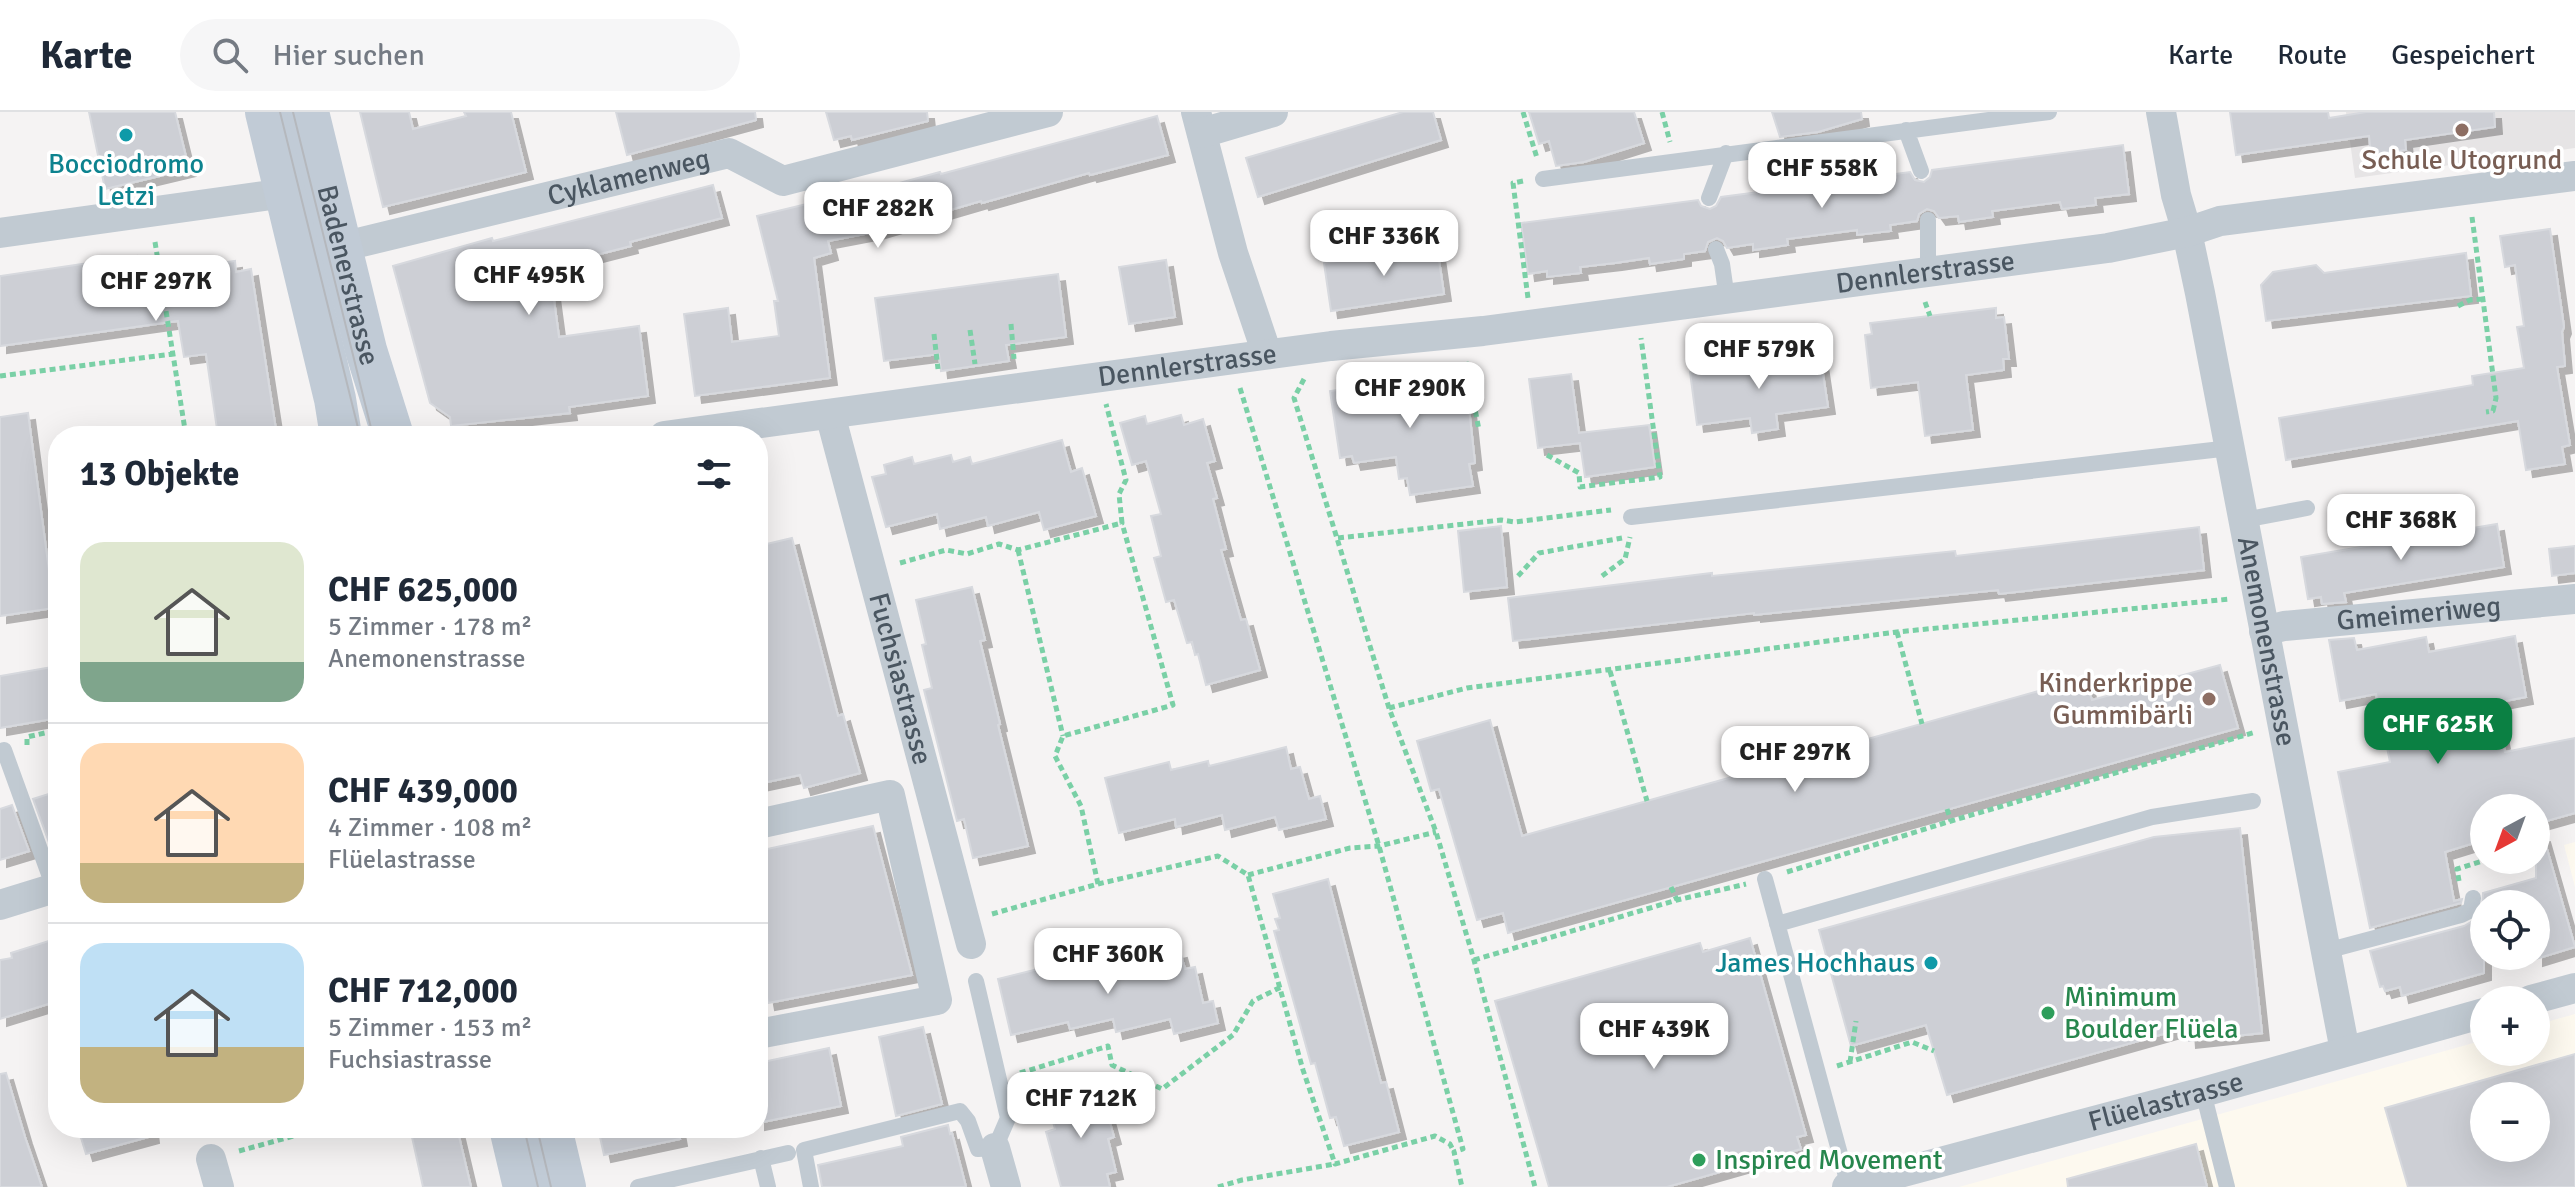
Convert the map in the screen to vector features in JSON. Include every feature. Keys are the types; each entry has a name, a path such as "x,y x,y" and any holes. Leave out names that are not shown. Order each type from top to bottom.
{"street":[{"name":"Badenerstrasse","path":"266,112 339,426"},
{"name":"Badenerstrasse","path":"308,112 366,350 390,426"},
{"name":"Cyklamenweg","path":"341,247 729,153 783,181 1048,112"},
{"path":"1267,354 1233,253 1199,122 1273,112"},
{"path":"2161,112 2176,195 2187,232"},
{"name":"Dennlerstrasse","path":"739,426 1267,354 1483,331 2108,248 2187,232 2220,221 2575,176"},
{"path":"0,233 286,193"},
{"name":"Anemonenstrasse","path":"2187,232 2345,1051"},
{"name":"Fuchsiastrasse","path":"830,414 968,933"},
{"name":"Gmeimeriweg","path":"2264,631 2284,626 2575,599"},
{"path":"768,822 890,795 937,1000 768,1032"},
{"path":"0,905 48,890"},
{"path":"2550,995 2575,988"},
{"name":"Flüelastrasse","path":"1855,1186 2470,1017"},
{"path":"512,1138 524,1187"},
{"path":"553,1138 565,1187"},
{"path":"995,1148 1006,1187"}],"lane":[{"path":"1543,179 2049,112"},
{"path":"1906,130 1921,171"},
{"path":"1709,198 1726,153"},
{"path":"1928,220 1928,271"},
{"path":"1716,249 1722,264 1727,299"},
{"path":"1631,517 2230,448"},
{"path":"2244,520 2307,508"},
{"path":"4,750 48,867"},
{"path":"1777,924 2152,817 2253,801"},
{"path":"1765,879 1818,1074 1855,1186"},
{"path":"2326,951 2470,910"},
{"path":"811,1187 804,1150 960,1111 968,1121 978,1149 995,1148 1008,1118 976,981"},
{"path":"2203,1092 2227,1187"},
{"path":"638,1187 788,1153"},
{"path":"761,1158 768,1187"}],"path":[{"path":"151,213 184,426"},
{"path":"2471,216 2496,398 2493,411 2486,412"},
{"path":"1522,261 1529,303"},
{"path":"2458,306 2483,299"},
{"path":"1927,308 1930,316"},
{"path":"1011,324 1015,369"},
{"path":"1547,455 1579,473 1580,487 1660,477 1640,329"},
{"path":"970,330 976,375"},
{"path":"934,334 940,380"},
{"path":"1465,353 1479,430"},
{"path":"0,376 173,354"},
{"path":"1294,398 1306,374"},
{"path":"1239,383 1379,846 1463,1149 1454,1152"},
{"path":"1293,387 1389,708 1436,832 1535,1187"},
{"path":"1063,736 1173,705 1122,523 1119,494 1126,480 1105,401"},
{"path":"1338,538 1619,509 1631,517 1625,559 1602,576"},
{"path":"872,571 946,550 967,554 999,544 1018,550 1122,523"},
{"path":"1518,576 1539,553 1630,537"},
{"path":"1018,550 1063,736 1055,756 1081,806 1098,884"},
{"path":"1389,708 1467,688 1897,632 2235,598"},
{"path":"1897,632 1922,724"},
{"path":"1610,671 1647,801"},
{"path":"1474,960 1677,900 1765,879 2259,731"},
{"path":"12,773 25,767 27,737 48,732"},
{"path":"1947,809 1951,821"},
{"path":"1248,875 1350,848 1379,846 1436,832"},
{"path":"968,933 1098,884 1218,856 1248,875 1303,1070 1335,1164"},
{"path":"1671,887 1677,900"},
{"path":"999,1079 1108,1046 1112,1065 1162,1089 1233,1035 1253,1001 1281,987"},
{"path":"1850,1062 1856,1021"},
{"path":"1818,1074 1912,1042 1934,1051"},
{"path":"1218,1187 1335,1164 1435,1136 1450,1144 1462,1187"},
{"path":"215,1173 299,1138"}],"shaded area":[{"name":"Schule Utogrund","path":"2346,112 2575,112 2575,148 2355,178"},
{"path":"2575,842 2575,887 2564,845"},
{"path":"2575,1014 2575,1187 1959,1187 2470,1044 2470,1066 2550,1066 2550,1021"}],"building":[{"path":"89,112 175,112 189,169 105,189"},
{"path":"360,112 409,112 413,129 466,116 464,112 511,112 526,172 383,207"},
{"path":"616,112 755,112 756,120 627,155"},
{"path":"826,112 927,112 928,121 852,140 851,136 834,140"},
{"path":"1403,112 1433,112 1441,140 1258,197 1246,158"},
{"path":"1529,112 1634,112 1644,143 1584,162 1556,166 1549,141 1539,144"},
{"path":"1772,112 1861,112 1862,119 1818,132 1780,137"},
{"path":"2230,112 2328,112 2329,118 2366,112 2494,112 2495,127 2405,140 2406,150 2371,155 2369,136 2236,155"},
{"path":"1157,116 1168,155 981,201 875,232 828,241 831,253 814,258 830,378 695,396 684,314 728,308 732,342 779,336 774,301 778,301 757,216 941,174"},
{"path":"2123,145 2129,194 2095,198 2096,205 2062,209 2060,202 1992,211 1993,217 1959,222 1958,216 1939,218 1934,211 1927,209 1919,214 1917,221 1890,225 1891,231 1857,235 1857,230 1787,239 1788,245 1753,250 1753,244 1727,248 1717,238 1708,242 1705,251 1684,254 1684,259 1650,264 1649,258 1580,267 1581,273 1547,277 1547,271 1528,274 1521,223 1698,200 1701,206 1710,209 1721,197 1910,172 1915,180 1924,182 1932,170"},
{"path":"713,185 722,218 561,264 566,282 552,285 559,337 639,326 648,396 569,407 570,413 451,426 450,417 430,403 393,266 492,238 493,241"},
{"path":"2550,229 2564,327 2565,366 2557,367 2570,445 2562,447 2565,464 2526,470 2518,421 2286,460 2279,418 2473,385 2472,376 2524,368 2517,327 2524,326 2515,265 2505,267 2500,236"},
{"path":"1437,246 1444,294 1331,311 1324,263"},
{"path":"2466,253 2471,296 2266,321 2261,285 2273,272 2316,265 2324,273"},
{"path":"137,256 140,274 235,261 236,272 251,269 275,426 217,426 206,354 184,357 178,321 0,346 0,276"},
{"path":"1166,260 1175,317 1129,324 1119,267"},
{"path":"1058,274 1066,337 1006,345 1009,361 941,371 939,354 884,361 875,298"},
{"path":"1996,308 1996,318 2004,317 2009,359 2003,359 2004,370 1966,375 1973,430 1925,436 1918,382 1871,388 1865,335 1872,334 1870,323"},
{"path":"1820,354 1828,407 1776,414 1778,429 1752,433 1750,418 1697,425 1690,372"},
{"path":"1457,373 1460,392 1467,390 1475,463 1469,464 1473,486 1410,495 1407,478 1399,479 1396,457 1354,463 1352,456 1340,458 1330,391"},
{"path":"1571,374 1579,433 1649,425 1655,467 1585,477 1580,443 1538,448 1529,379"},
{"path":"28,413 48,563 48,609 0,616 0,417"},
{"path":"1181,415 1184,425 1203,419 1215,461 1207,463 1226,549 1221,550 1241,620 1246,619 1260,670 1206,685 1198,654 1195,655 1192,642 1187,643 1174,600 1166,602 1154,558 1161,556 1151,516 1161,514 1146,461 1132,465 1120,423 1145,416 1147,424"},
{"path":"1062,440 1071,472 1082,468 1096,516 1044,530 1039,512 988,526 986,517 940,529 937,514 886,527 872,477 886,474 884,465 912,457 914,464 951,455 953,462 970,457 972,464"},
{"path":"2497,524 2504,567 2344,593 2346,602 2322,604 2321,597 2308,599 2301,557"},
{"path":"1501,526 1507,587 1464,592 1458,531"},
{"path":"2199,527 2204,570 1999,594 1998,590 1754,613 1513,641 1508,598 1712,573 1712,576 1955,551 1956,556"},
{"path":"792,538 838,716 843,714 860,773 804,788 800,775 768,782 768,544"},
{"path":"2575,546 2575,573 2552,576 2549,549"},
{"path":"972,587 985,640 980,641 998,725 1028,846 973,858 964,819 957,821 924,690 932,688 916,600"},
{"path":"2515,636 2526,697 2495,703 2505,752 2575,738 2575,813 2550,820 2550,794 2470,794 2470,844 2445,852 2454,901 2462,899 2461,903 2370,928 2338,772 2390,762 2376,694 2340,701 2329,640 2354,638 2357,650 2426,637 2429,652"},
{"path":"2220,665 2238,728 1508,933 1503,913 1477,920 1439,789 1431,791 1417,741 1490,720 1522,836 2085,678 2092,700"},
{"path":"48,668 48,720 0,728 0,676"},
{"path":"1286,747 1291,769 1300,767 1309,799 1320,796 1326,819 1279,830 1275,817 1225,830 1222,815 1176,827 1175,819 1119,833 1105,778 1169,762 1171,770 1208,761 1209,766"},
{"path":"48,794 48,840 33,799"},
{"path":"12,805 29,851 0,860 0,809"},
{"path":"873,826 912,975 768,1003 768,849"},
{"path":"2240,828 2262,1033 2189,1041 2188,1027 1947,1095 1926,1025 1851,1046 1819,930 2154,837"},
{"path":"2550,860 2575,947 2550,955 2550,890 2494,890 2536,878 2536,874 2550,874"},
{"path":"1328,879 1381,1083 1386,1082 1399,1132 1344,1146 1336,1117 1330,1118 1315,1063 1311,1064 1274,931 1279,930 1275,919 1280,918 1273,894"},
{"path":"2470,922 2470,970 2484,970 2484,973 2402,996 2400,987 2385,991 2383,986 2380,987 2370,951"},
{"path":"1750,938 1806,1135 1797,1137 1801,1149 1667,1187 1549,1187 1495,1001 1700,943 1703,952"},
{"path":"48,941 48,1004 0,1019 0,960 12,958 11,953"},
{"path":"1180,951 1185,969 1195,967 1203,1003 1213,1001 1218,1023 1174,1034 1170,1019 1116,1032 1113,1019 1070,1029 1068,1022 1011,1035 998,979 1062,963 1064,972 1100,964 1101,970"},
{"path":"923,1027 942,1104 896,1116 879,1037"},
{"path":"829,1048 841,1106 768,1121 768,1061"},
{"path":"2575,1054 2575,1187 2408,1187 2385,1108 2470,1084 2470,1162 2550,1162 2550,1082 2476,1082 2533,1066 2550,1066 2550,1061"},
{"path":"6,1073 42,1187 0,1187 0,1074"},
{"path":"1100,1087 1114,1137 1108,1139 1116,1172 1107,1174 1110,1187 1061,1187 1046,1132 1055,1129 1047,1101"},
{"path":"948,1125 966,1187 822,1187 818,1165 903,1146 901,1137"},
{"path":"81,1138 145,1138 86,1154"},
{"path":"412,1138 459,1138 471,1187 423,1187"},
{"path":"600,1138 680,1138 680,1139 604,1155"},
{"path":"2196,1144 2207,1187 2068,1187 2067,1179"}],"tram line":[{"path":"280,112 358,426"},
{"path":"293,112 371,426"},
{"path":"526,1138 538,1187"},
{"path":"539,1138 551,1187"}],"place":[{"name":"Schule Utogrund","path":"2462,130"},
{"name":"Bocciodromo Letzi","path":"126,135"},
{"name":"Kinderkrippe Gummibärli","path":"2209,699"},
{"name":"James Hochhaus","path":"1931,963"},
{"name":"Minimum Boulder Flüela","path":"2048,1013"},
{"name":"Inspired Movement","path":"1699,1160"}]}
